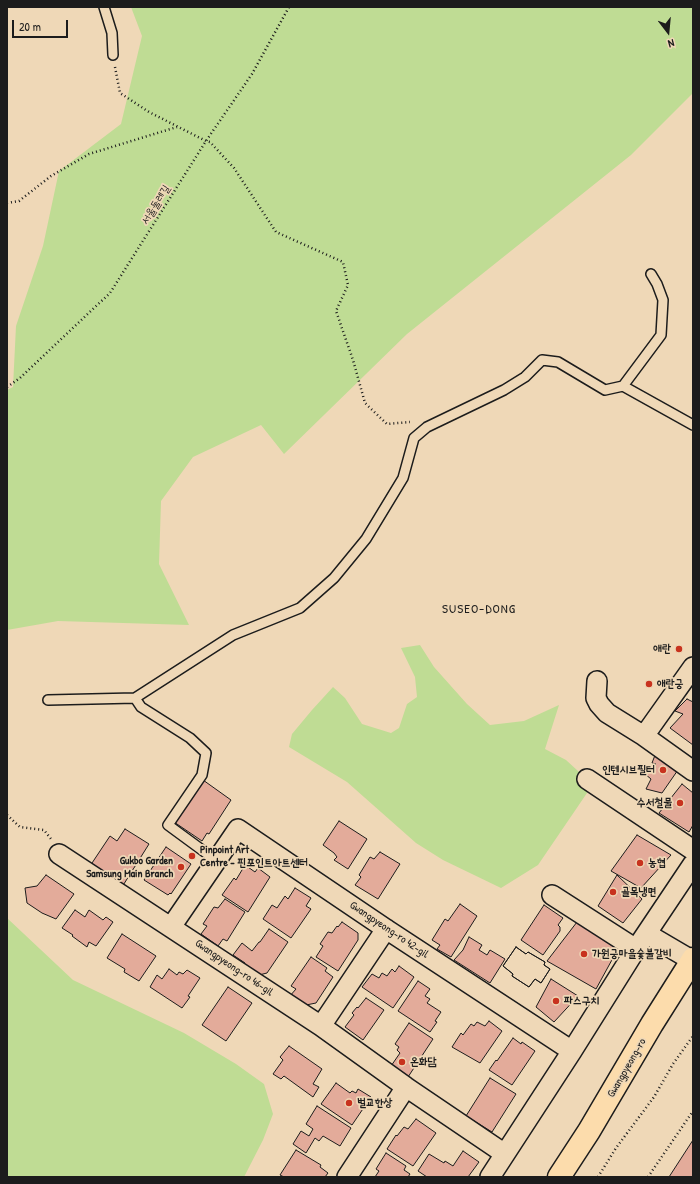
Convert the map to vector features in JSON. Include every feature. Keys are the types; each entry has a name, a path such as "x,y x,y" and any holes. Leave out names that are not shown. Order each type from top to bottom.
{"main road":[{"name":"Gwangpyeong-ro","path":"559,1177 593,1124 652,1024 693,960"}],"street":[{"path":"644,736 693,667"},
{"path":"597,681 596,698 598,704 607,713 644,736 693,771"},
{"path":"587,779 693,850"},
{"name":"Gwangpyeong-ro 42-gil","path":"172,927 238,829 572,1052"},
{"name":"Gwangpyeong-ro 46-gil","path":"59,854 172,927 320,1026 406,1087 505,1154"},
{"path":"490,1177 572,1052 636,949 693,864"},
{"path":"552,895 636,949"},
{"path":"320,1026 386,929"},
{"path":"647,934 693,960"},
{"path":"347,1177 406,1087"}],"lane":[{"path":"104,7 112,33 113,55"},
{"path":"623,386 661,334 663,300 657,284 651,274"},
{"path":"48,700 135,698 233,635 300,608 334,578 366,539 403,478 414,438 427,427 438,421 504,390 525,377 542,360 558,362 604,390 623,386 693,425"},
{"path":"135,698 141,708 190,738 206,753 202,775 168,825 217,861"}],"path":[{"name":"서울둘레길","path":"7,387 20,378 110,293 206,141 252,74 289,7"},
{"path":"113,55 120,93 149,112 210,142 234,168 276,232 343,262 348,285 336,311 353,360 365,403 387,424 438,421"},
{"path":"7,203 19,201 51,176 89,154 178,127"},
{"path":"7,815 20,827 44,830 56,846 59,854"},
{"path":"598,1177 616,1148 654,1097 673,1064 693,1036"},
{"path":"648,1177 693,1111"}],"green space":[{"path":"131,7 693,7 693,93 631,155 407,334 284,454 261,425 193,457 161,501 159,564 189,625 58,621 7,630 7,390 13,387 16,326 43,246 59,171 121,124 142,36"},
{"path":"420,645 434,667 467,704 490,725 524,721 559,705 545,749 566,760 590,782 587,793 538,865 501,888 443,860 416,843 347,782 289,747 292,734 333,687 345,698 362,724 391,733 399,728 407,704 417,697 415,677 401,648"},
{"path":"7,918 73,980 184,1033 236,1064 264,1084 273,1114 263,1140 244,1177 7,1177"}],"building":[{"path":"687,699 693,702 693,745 670,728 683,714 675,711"},
{"name":"인텐시브필터","path":"657,750 680,767 662,793 646,789 651,779 645,774 656,764 652,763"},
{"path":"203,780 231,800 209,834 207,833 202,841 174,822"},
{"name":"수서철물","path":"682,784 693,793 693,825 689,832 659,813"},
{"path":"339,821 367,839 348,869 334,860 337,857 323,845"},
{"path":"125,829 149,844 122,887 90,866 110,836 117,841"},
{"name":"농협","path":"637,835 671,855 641,888 611,871"},
{"path":"166,847 191,864 171,894 170,893 168,895 144,880"},
{"path":"380,852 400,864 378,899 355,885 361,877 359,875 370,857 374,859"},
{"path":"245,865 255,872 258,868 270,877 248,912 222,895 234,878 236,880"},
{"path":"46,875 74,894 56,919 42,913 27,903 25,888 37,886"},
{"path":"617,875 642,899 623,923 598,906"},
{"path":"295,888 311,898 306,906 311,909 291,938 263,919 272,905 277,908 285,896 288,899"},
{"path":"225,899 245,912 227,941 223,939 218,946 201,934 207,926 203,924 214,907 218,908"},
{"path":"460,904 477,916 451,957 437,949 440,945 432,940 445,919 448,921"},
{"path":"544,905 563,918 558,925 560,927 560,931 543,955 521,940"},
{"path":"75,910 85,917 89,910 103,920 106,917 113,922 96,946 89,942 87,947 62,928"},
{"path":"342,922 358,933 358,940 338,971 316,957 323,946 320,944 328,932 332,933"},
{"name":"가원궁마을숯불갈비","path":"577,922 619,947 596,989 547,961"},
{"path":"269,929 288,942 267,973 259,975 243,965 245,963 233,955 242,943 252,951"},
{"path":"122,934 156,956 139,981 124,972 125,969 107,958"},
{"path":"469,937 482,945 479,950 487,955 490,950 505,959 490,983 454,960 463,950"},
{"path":"516,947 526,954 528,952 545,962 544,965 550,969 541,983 535,979 529,987 512,976 513,974 503,966"},
{"path":"516,947 526,954 528,952 545,962 544,965 550,969 541,983 535,979 529,987 512,976 513,974 503,966"},
{"path":"311,957 327,968 325,971 333,977 316,1003 306,1005 289,997 296,989 291,986"},
{"path":"399,966 414,977 393,1008 362,987 372,974 379,978 382,973 387,976 392,969 395,972"},
{"path":"169,969 177,975 179,972 183,974 187,970 200,978 188,996 190,997 182,1008 150,987 157,975 162,979"},
{"name":"파스구치","path":"551,979 578,996 554,1022 536,1007"},
{"path":"418,981 430,989 425,996 430,999 427,1003 441,1012 435,1021 437,1022 430,1032 398,1011"},
{"path":"228,987 252,1003 226,1041 202,1025"},
{"path":"366,998 384,1010 363,1040 345,1027 354,1015 352,1013"},
{"path":"489,1021 502,1031 480,1063 452,1047 461,1033 463,1035 471,1024 474,1026 477,1022 485,1026"},
{"path":"409,1023 433,1039 408,1077 391,1066 400,1053 397,1050 399,1047 395,1044"},
{"path":"513,1038 535,1051 512,1085 489,1070"},
{"path":"289,1046 322,1069 313,1084 319,1087 313,1097 284,1076 281,1079 273,1074 283,1060 280,1057"},
{"path":"490,1078 516,1094 492,1132 466,1116"},
{"path":"336,1083 350,1093 352,1091 356,1093 358,1089 371,1097 352,1125 321,1104"},
{"path":"317,1106 351,1128 340,1146 323,1136 319,1141 315,1138 306,1153 293,1144 301,1131 309,1136 313,1129 306,1124"},
{"path":"416,1119 436,1133 413,1166 387,1149 396,1135 397,1136 404,1127 408,1129"},
{"path":"693,1140 693,1177 669,1177"},
{"path":"296,1150 321,1165 320,1167 328,1173 325,1177 284,1177 280,1175"},
{"path":"463,1151 479,1162 468,1177 427,1177 418,1171 429,1154 444,1163 445,1161 453,1166"},
{"path":"386,1153 406,1166 404,1170 410,1174 408,1177 375,1177 379,1171 376,1169"}],"place":[{"name":"애란","path":"679,649"},
{"name":"애란궁","path":"649,684"},
{"name":"인텐시브필터","path":"663,770"},
{"name":"수서철물","path":"680,803"},
{"name":"Pinpoint Art Centre - 핀포인트아트센터","path":"192,856"},
{"name":"농협","path":"640,863"},
{"name":"Gukbo Garden Samsung Main Branch","path":"181,867"},
{"name":"골목냉면","path":"613,892"},
{"name":"가원궁마을숯불갈비","path":"584,954"},
{"name":"파스구치","path":"556,1001"},
{"name":"온화담","path":"402,1062"},
{"name":"벌교한상","path":"349,1103"}],"district":[{"name":"SUSEO-DONG","path":"479,610"}]}
